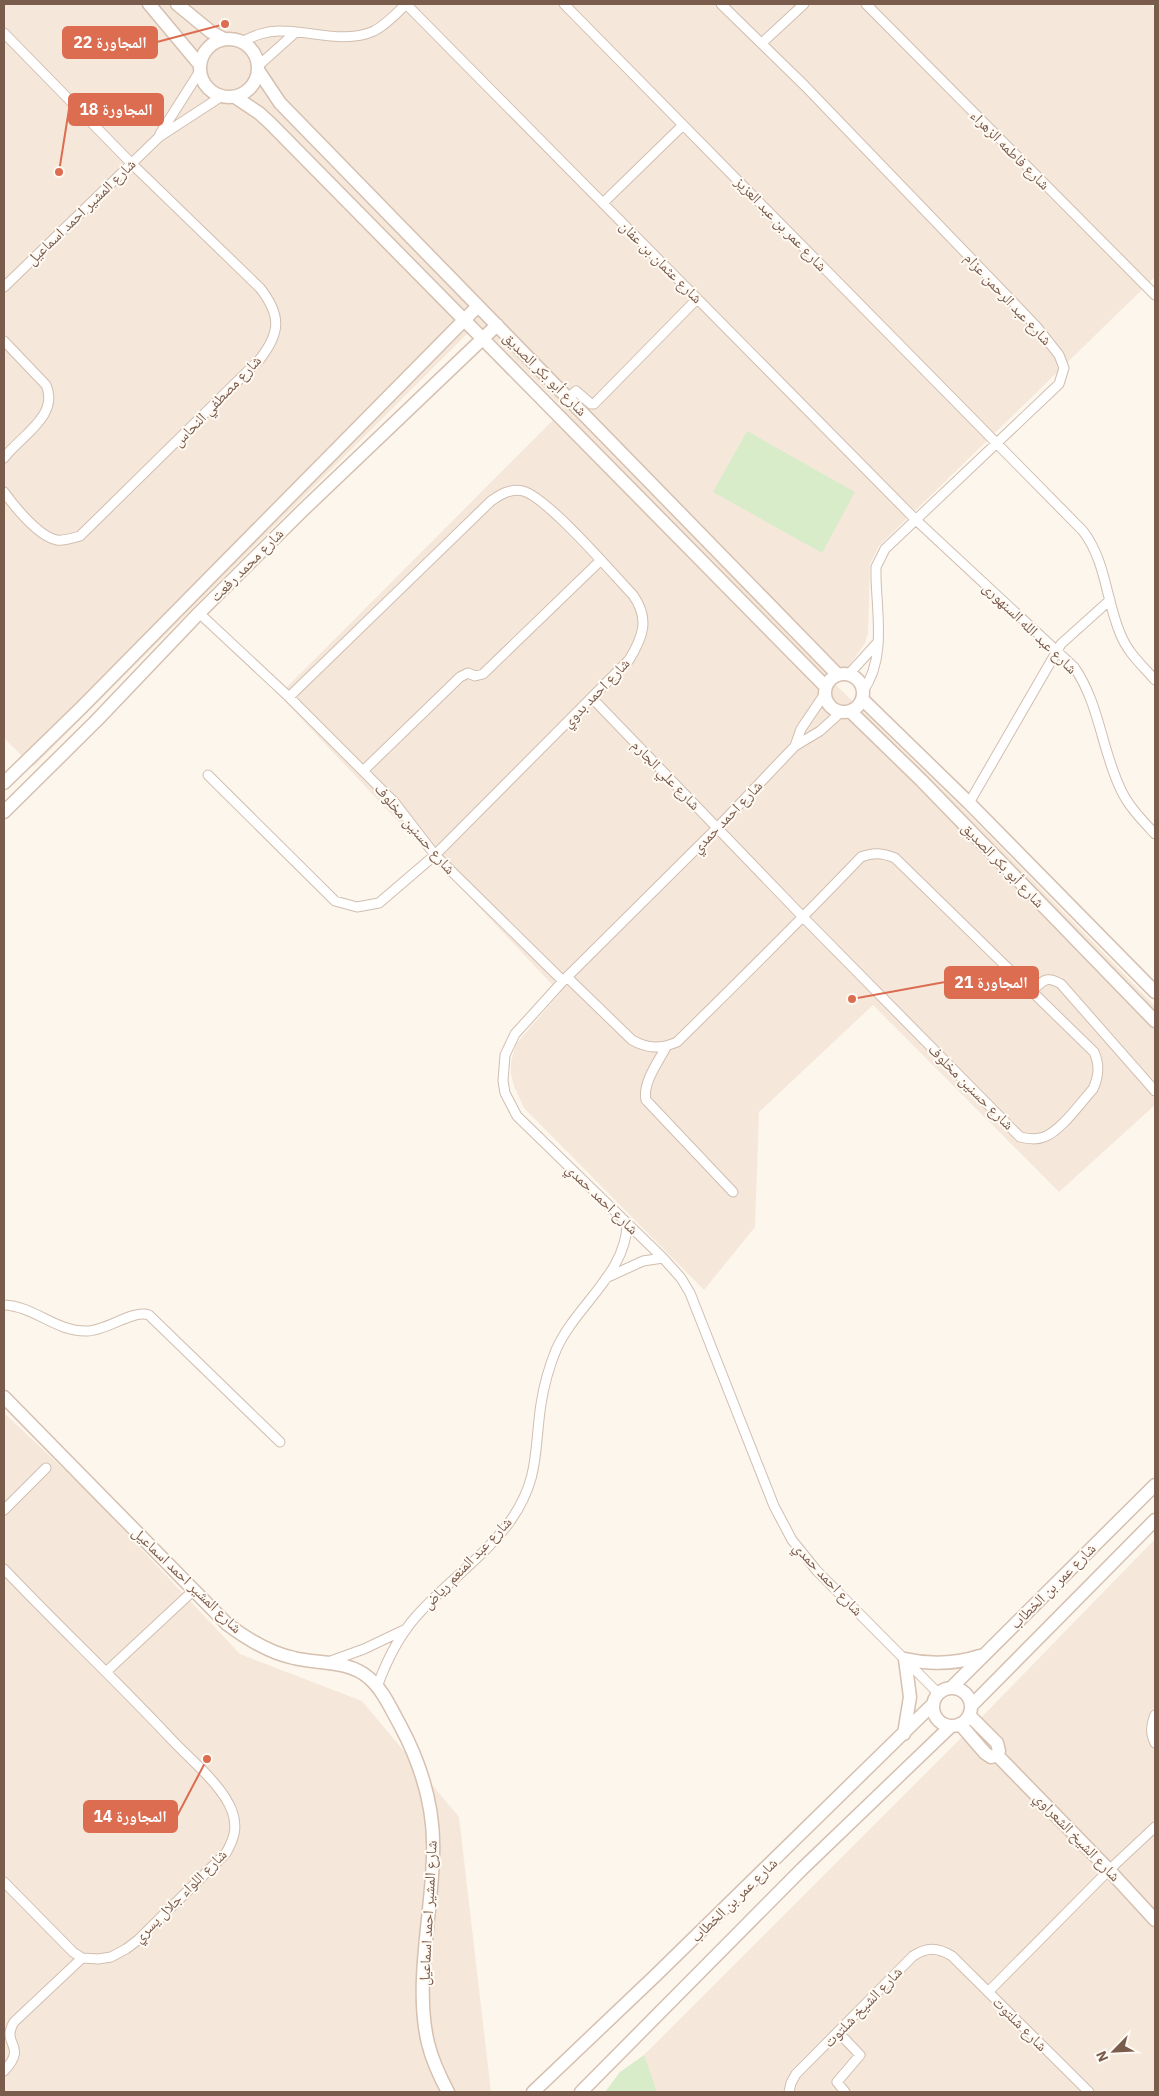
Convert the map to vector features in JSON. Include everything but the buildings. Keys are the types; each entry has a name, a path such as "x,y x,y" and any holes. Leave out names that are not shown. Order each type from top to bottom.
{"street":[{"path":"149,4 200,68 207,87 229,96 251,87 258,68 296,32"},
{"path":"177,4 210,32 224,39 241,42 251,49 258,68"},
{"path":"241,42 268,32 296,32 348,37 360,35 382,26 406,4"},
{"name":"شارع عثمان بن عفان","path":"406,4 916,520"},
{"name":"شارع عمر بن عبد العزيز","path":"564,4 684,124 996,444"},
{"name":"شارع عبد الرحمن عزام","path":"721,4 762,43 1036,326 1059,355 1064,368 1059,384 885,549 879,558 876,578 878,642 876,667 862,695"},
{"path":"762,43 804,4"},
{"name":"شارع فاطمه الزهراء","path":"866,4 1155,295"},
{"name":"شارع مصطفي النحاس","path":"4,33 132,164 260,288 270,302 277,322 267,349 260,359 80,536 56,540 45,535 14,506 4,492"},
{"path":"200,68 206,51 217,41 224,39"},
{"name":"شارع المشير احمد اسماعيل","path":"4,287 159,137 200,68"},
{"name":"شارع أبو بكر الصديق","path":"258,68 280,103 496,325 843,674"},
{"name":"شارع المشير احمد اسماعيل","path":"159,137 229,96"},
{"name":"شارع أبو بكر الصديق","path":"229,96 259,113 481,340 652,509 825,690"},
{"path":"603,203 684,124"},
{"path":"568,398 576,391 590,404 594,404 697,299"},
{"name":"شارع محمد رفعت","path":"4,783 81,708 478,306"},
{"name":"شارع محمد رفعت","path":"4,812 85,733 199,613 303,510 496,325"},
{"path":"4,341 42,381 49,392 50,401 42,418 4,458"},
{"path":"996,444 1089,539 1098,556 1116,623 1127,648 1155,680"},
{"name":"شارع احمد بدوي","path":"208,775 335,901 346,906 368,907 378,903 434,855 629,660 637,646 644,626 643,614 639,604 600,560 542,501 522,491 511,490 500,494 289,697"},
{"name":"شارع عبد الله السنهورى","path":"916,520 1057,651 1082,678 1115,778 1133,809 1154,830"},
{"path":"363,771 460,677 468,672 475,676 484,674 600,560"},
{"path":"969,803 1057,651 1062,644 1110,600"},
{"name":"شارع حسنين مخلوف","path":"199,613 289,697 395,803 434,855 632,1040 649,1047 666,1047 677,1042 861,857 872,853 884,853 895,858 1094,1052 1099,1070 1093,1089 1053,1133 1043,1138 1031,1139 1020,1137 803,917"},
{"path":"843,674 859,681 862,695 857,706 846,712 831,708 825,690 830,679 843,674 878,642"},
{"name":"شارع احمد حمدي","path":"795,746 801,730 825,690"},
{"name":"شارع أبو بكر الصديق","path":"862,695 1155,992"},
{"name":"شارع علي الجارم","path":"592,698 803,917"},
{"path":"81,708 87,717 97,720"},
{"name":"شارع أبو بكر الصديق","path":"846,712 921,780 1155,1021"},
{"name":"شارع احمد حمدي","path":"846,712 795,746 717,828 565,979 515,1034 510,1043 503,1068 505,1093 517,1116 663,1258 681,1278 698,1309 774,1506 792,1540 817,1571 938,1693"},
{"path":"70,719 85,733"},
{"path":"1032,991 1047,979 1053,979 1061,984 1155,1091"},
{"path":"666,1047 647,1085 644,1095 646,1100 733,1192"},
{"name":"شارع عبد المنعم رياض","path":"377,1687 388,1660 424,1607 496,1537 511,1520 522,1502 531,1481 536,1460 540,1406 550,1364 570,1325 606,1278 624,1246 627,1223"},
{"name":"شارع عبد المنعم رياض","path":"606,1278 634,1264 663,1258"},
{"path":"4,1305 19,1307 63,1328 76,1331 90,1331 103,1328 140,1313 149,1315 280,1442"},
{"name":"شارع المشير احمد اسماعيل","path":"4,1397 227,1624 248,1639 271,1651 293,1658 352,1667 361,1672 377,1687 412,1747 430,1804 433,1855 425,1958 425,2020 428,2043 439,2074 448,2092"},
{"path":"4,1510 46,1468"},
{"name":"شارع عمر بن الخطاب","path":"951,1688 1155,1485"},
{"name":"شارع عمر بن الخطاب","path":"970,1710 1155,1520"},
{"name":"شارع اللواء جلال يسري","path":"4,1569 107,1671 224,1796 236,1823 234,1840 226,1854 138,1940 111,1957 98,1959 82,1958"},
{"path":"107,1671 194,1590"},
{"name":"شارع عبد المنعم رياض","path":"326,1663 385,1640 408,1628"},
{"path":"904,1734 910,1697 905,1659 927,1663 950,1663 983,1655"},
{"path":"951,1688 957,1688 966,1694 970,1710 955,1725 938,1721 932,1705 938,1693 951,1688"},
{"name":"شارع عمر بن الخطاب","path":"533,2092 932,1705"},
{"name":"شارع الشيخ الشعراوي","path":"955,1725 990,1757 996,1755 999,1751 997,1743 970,1710"},
{"path":"1155,1715 1152,1722 1151,1735 1155,1743"},
{"name":"شارع عمر بن الخطاب","path":"581,2092 802,1869 955,1725"},
{"name":"شارع الشيخ الشعراوي","path":"996,1755 1110,1870 1155,1920"},
{"path":"988,1992 1155,1827"},
{"path":"4,1882 68,1948 82,1958 14,2022 8,2035 14,2046 15,2054 4,2071"},
{"name":"شارع الشيخ شلتوت","path":"789,2092 796,2074 917,1953 932,1948 943,1950 952,1956"},
{"name":"شارع شلتوت","path":"952,1956 1089,2092"},
{"path":"839,2033 860,2055 837,2082 845,2092"}],"shaded area":[{"path":"4,4 1150,4 1155,9 1155,277 879,546 870,564 868,634 865,643 836,685 969,815 1155,1006 1155,1105 1059,1192 873,1005 759,1112 755,1227 704,1290 524,1108 511,1074 511,1062 516,1044 560,993 279,695 564,409 478,323 33,767 4,738"},
{"path":"4,1413 86,1490 240,1654 362,1701 459,1817 491,2092 4,2092"},
{"path":"1155,1539 1155,2092 607,2092 971,1728"}],"green space":[{"path":"747,431 855,492 822,553 713,492"},
{"path":"644,2055 657,2092 605,2092 620,2072"}],"place":[{"name":"المجاورة 22","path":"225,24"},
{"name":"المجاورة 18","path":"59,172"},
{"name":"المجاورة 21","path":"852,999"},
{"name":"المجاورة 14","path":"207,1759"}]}
